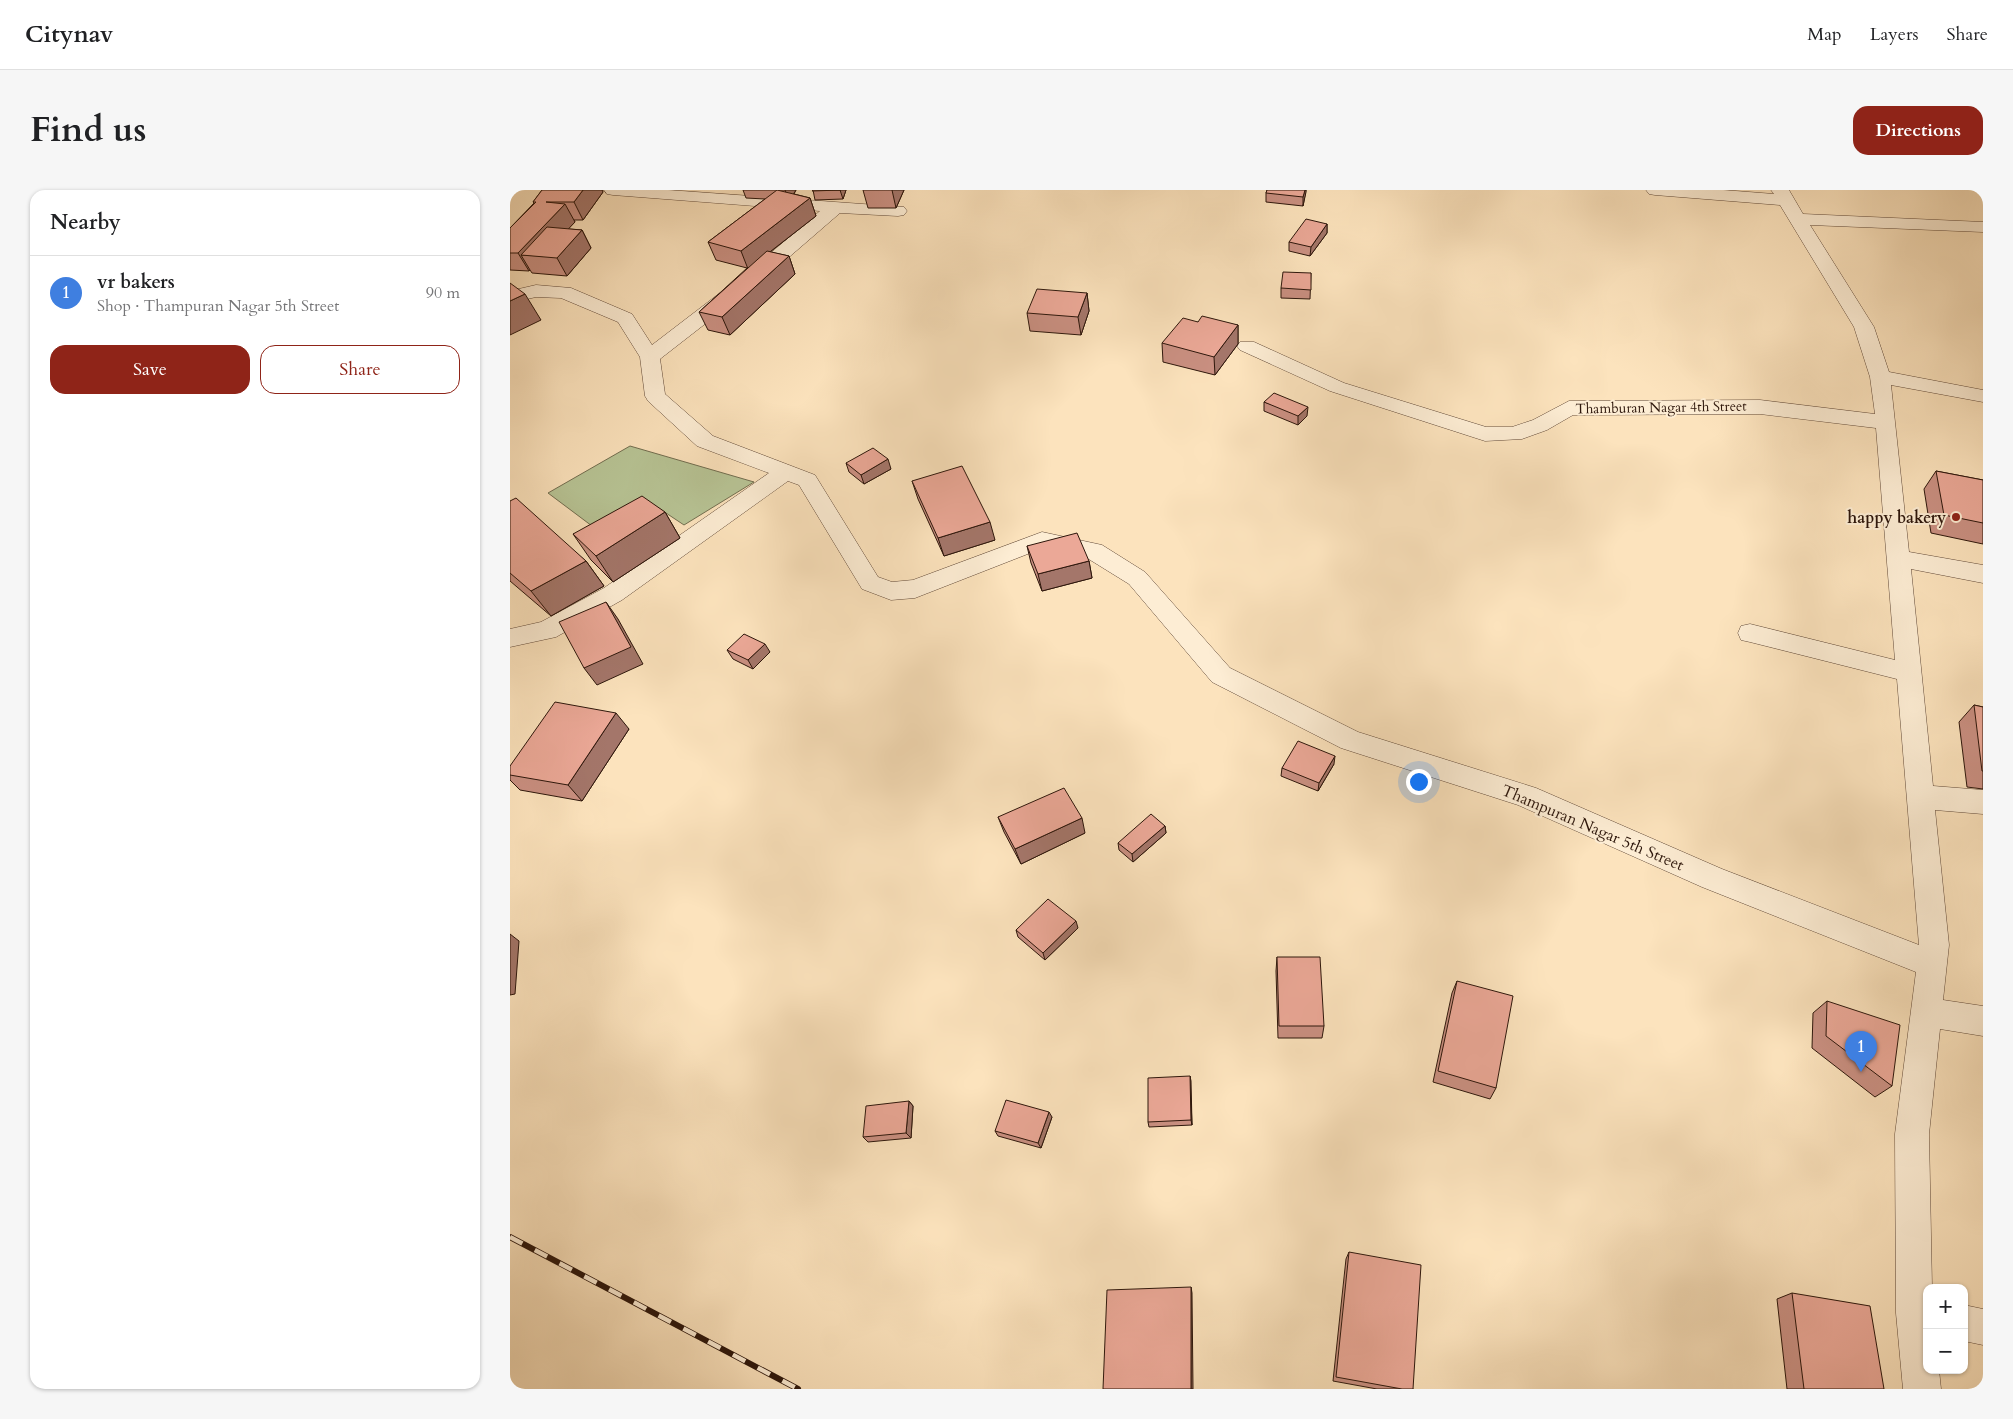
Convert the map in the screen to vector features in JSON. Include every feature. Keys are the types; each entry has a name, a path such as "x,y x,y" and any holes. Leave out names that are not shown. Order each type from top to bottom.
{"street":[{"path":"613,190 720,200 898,211"},
{"path":"1655,190 1788,203 1955,228 1983,227"},
{"path":"1788,203 1864,327 1880,376 1886,422 1922,797 1934,945 1912,1134 1922,1389"},
{"path":"512,294 536,291 564,292 626,318 650,358 766,267 836,207"},
{"name":"Thamburan Nagar 4th Street","path":"1247,346 1337,387 1485,434 1514,434 1540,425 1569,408 1760,407 1821,416 1886,422"},
{"name":"Thampuran Nagar 5th Street","path":"650,358 654,396 705,441 807,480 870,583 891,591 915,589 1042,540 1094,551 1137,578 1221,674 1350,740 1526,796 1712,878 1932,964"},
{"path":"1880,376 1983,396"},
{"path":"510,638 547,630 613,594 786,472"},
{"path":"1899,558 1983,574"},
{"path":"1750,633 1910,673"},
{"path":"1922,797 1983,802"},
{"path":"1926,1012 1983,1021"},
{"path":"1968,1325 1983,1327"}],"green space":[{"path":"630,446 754,482 684,525 654,505 604,535 548,493"}],"building":[{"path":"542,190 583,190 574,202 546,202 565,204 518,253 510,253 510,228 536,202 533,202"},
{"path":"777,190 810,198 741,251 708,242"},
{"path":"1267,190 1305,190 1303,197 1266,193"},
{"path":"1306,219 1327,224 1311,247 1289,242"},
{"path":"547,227 582,230 557,258 521,255"},
{"path":"767,251 789,256 722,317 699,312"},
{"path":"1283,272 1311,273 1311,290 1281,288"},
{"path":"510,283 525,294 510,301"},
{"path":"1037,289 1087,293 1078,317 1027,313"},
{"path":"1202,316 1238,325 1214,357 1162,343 1183,318 1198,322"},
{"path":"1274,393 1308,407 1298,416 1264,402"},
{"path":"873,448 888,459 861,475 846,463"},
{"path":"962,466 990,522 938,538 912,481"},
{"path":"1936,471 1983,480 1983,523 1944,515"},
{"path":"642,496 665,512 596,556 573,534"},
{"path":"516,498 586,561 531,591 510,573 510,501"},
{"path":"1077,533 1089,561 1038,574 1027,546"},
{"path":"606,602 631,647 584,668 559,622"},
{"path":"744,634 765,644 748,660 727,650"},
{"path":"555,702 616,713 568,785 510,775 510,766"},
{"path":"1974,705 1983,707 1983,771 1982,771"},
{"path":"1298,741 1335,756 1319,783 1282,768"},
{"path":"1064,788 1082,818 1015,849 998,817"},
{"path":"1151,814 1165,826 1132,854 1118,843"},
{"path":"1048,899 1076,921 1043,953 1016,930"},
{"path":"1277,957 1320,957 1324,1026 1279,1026"},
{"path":"1457,981 1513,996 1496,1088 1438,1071"},
{"path":"1827,1001 1900,1025 1892,1086 1826,1036"},
{"path":"1190,1076 1191,1120 1148,1122 1148,1078"},
{"path":"1006,1100 1049,1112 1038,1143 995,1131"},
{"path":"909,1101 906,1133 863,1137 866,1106"},
{"path":"1349,1252 1421,1265 1413,1389 1402,1389 1336,1377"},
{"path":"1191,1287 1191,1389 1103,1389 1107,1290"},
{"path":"1792,1293 1870,1306 1884,1389 1804,1389"}],"railway":[{"path":"510,1237 798,1389"}],"place":[{"name":"happy bakery","path":"1956,517"},
{"name":"vr bakers","path":"1861,1072"}]}
